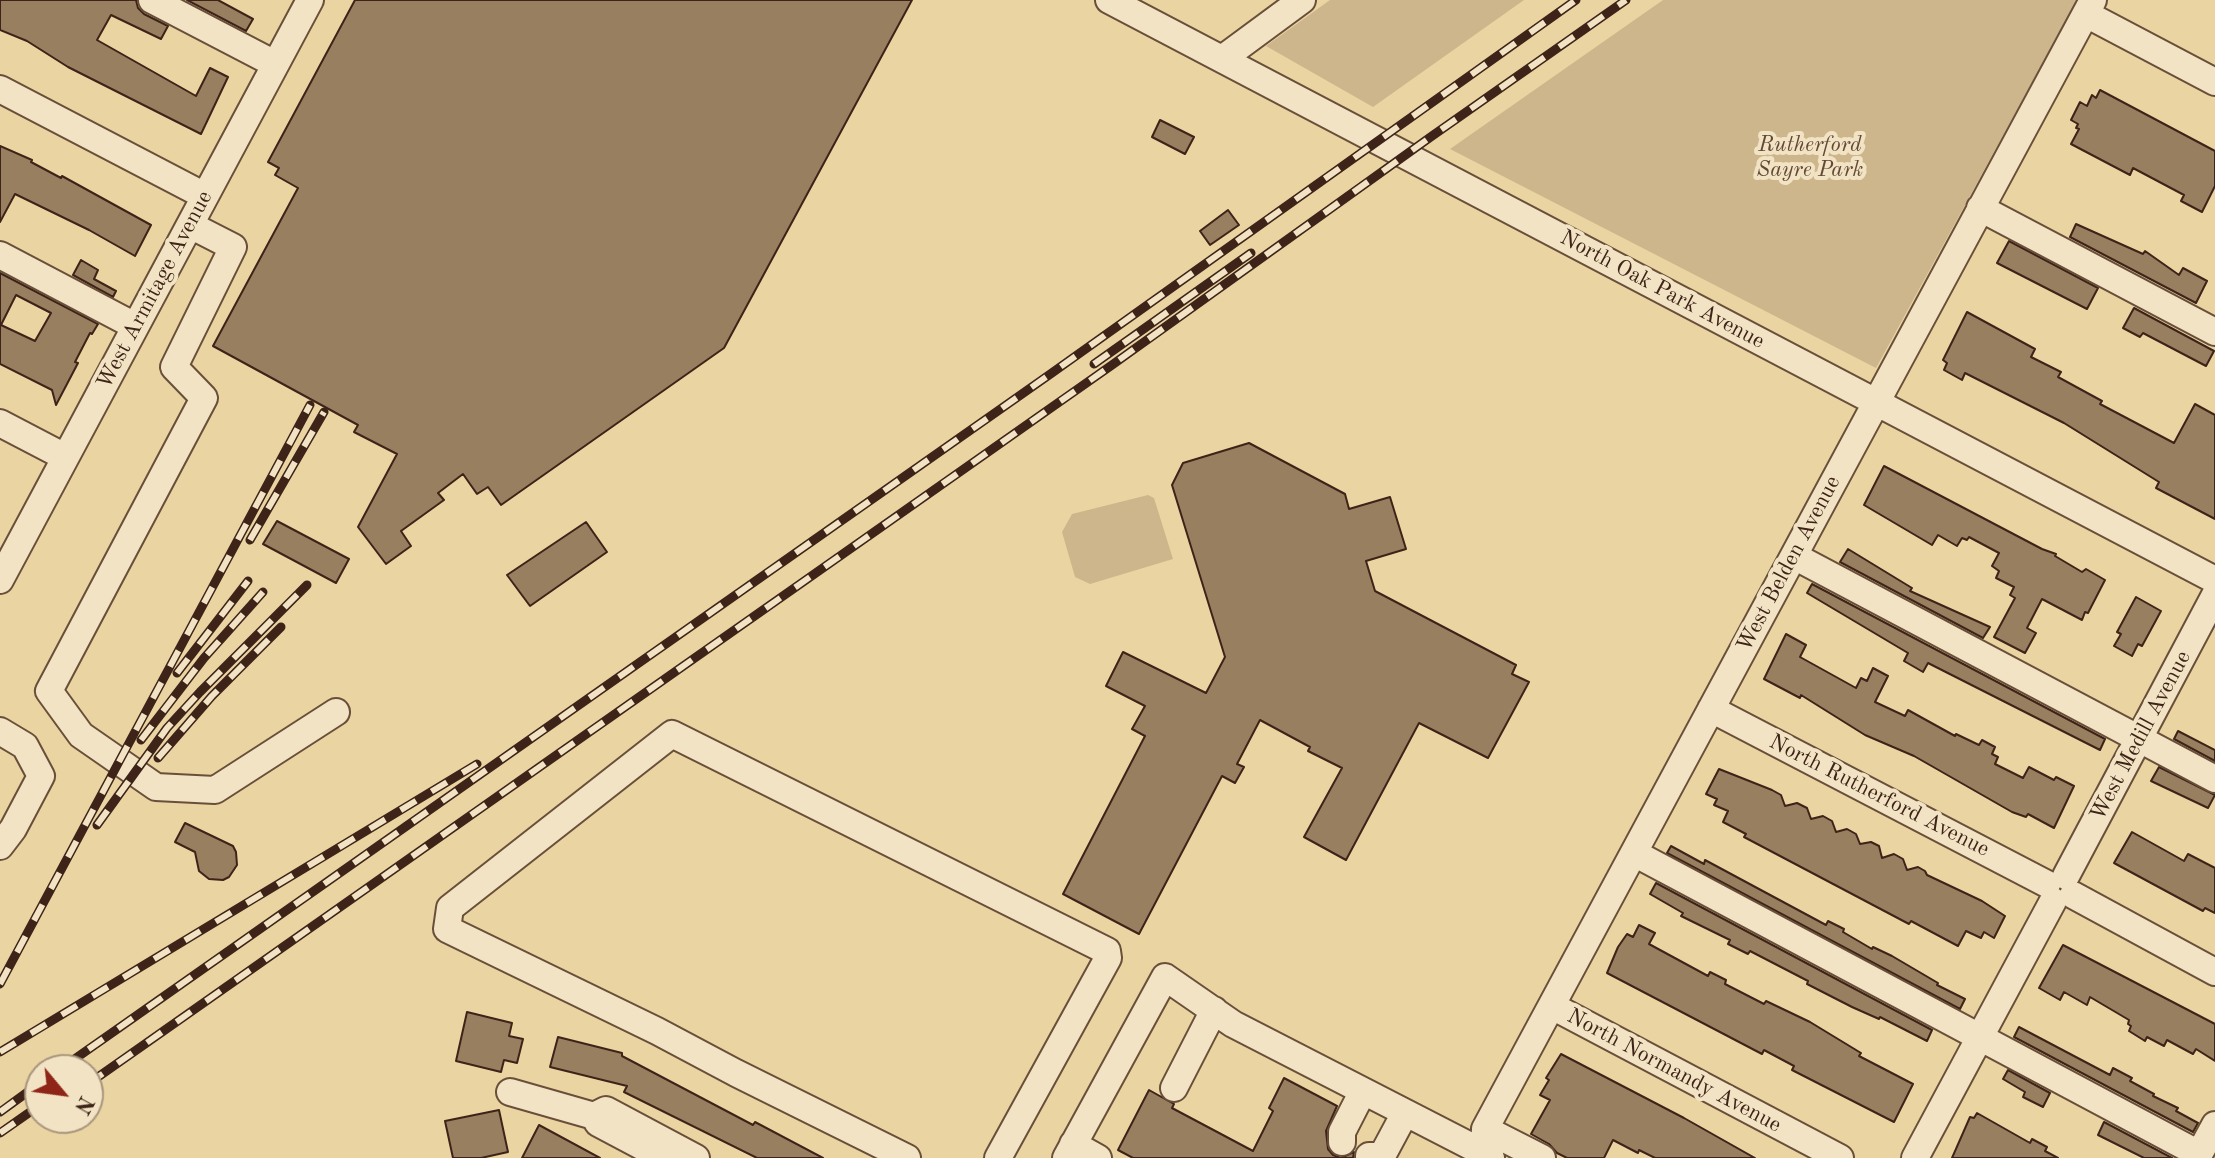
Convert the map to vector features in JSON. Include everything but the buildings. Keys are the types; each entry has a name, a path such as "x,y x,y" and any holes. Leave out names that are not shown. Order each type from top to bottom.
{"street":[{"path":"152,0 275,64"},
{"name":"West Armitage Avenue","path":"0,580 310,0"},
{"name":"North Oak Park Avenue","path":"1109,0 1139,7 1222,59 2215,580"},
{"path":"1222,59 1302,0"},
{"path":"2090,7 2215,82"},
{"name":"West Belden Avenue","path":"1487,1147 1552,1006 2090,7"},
{"path":"0,89 205,196"},
{"path":"1980,208 2215,332"},
{"path":"190,225 233,247 174,367 204,398 49,691 81,735 156,787 215,790 336,712"},
{"path":"0,255 135,326"},
{"path":"0,423 65,457"},
{"path":"1794,556 2215,779"},
{"name":"West Medill Avenue","path":"1915,1158 2215,595"},
{"name":"North Rutherford Avenue","path":"1711,709 2215,972"},
{"path":"0,731 25,746 41,776 13,829 0,846"},
{"path":"907,1158 447,929 450,908 672,734 1107,951 1108,958 998,1158"},
{"path":"1634,853 2198,1156 2215,1125"},
{"path":"1098,1158 1070,1151 1165,977 1233,1024 1405,1113 1487,1147 1542,1158"},
{"name":"North Normandy Avenue","path":"1552,1006 1840,1158"},
{"path":"1174,1088 1214,1010"},
{"path":"1342,1142 1342,1132 1363,1091"},
{"path":"510,1092 594,1116 606,1110 696,1158"},
{"path":"1369,1156 1382,1156 1405,1113"},
{"path":"594,1116 598,1123 664,1158"}],"green space":[{"path":"1330,0 1524,0 1373,107 1266,46"},
{"name":"Rutherford Sayre Park","path":"1663,0 2077,0 1876,368 1450,149"},
{"path":"1148,495 1154,498 1173,559 1090,584 1075,577 1062,532 1072,514"}],"railway":[{"path":"82,1054 1049,375 1576,0"},
{"path":"104,1073 1626,0"},
{"path":"1094,364 1251,253"},
{"path":"0,984 310,405"},
{"path":"250,540 324,412"},
{"path":"177,673 248,581"},
{"path":"97,825 167,728 307,585"},
{"path":"141,740 204,658 263,592"},
{"path":"158,758 212,696 281,627"},
{"path":"0,1052 477,764"},
{"path":"0,1112 24,1095"},
{"path":"0,1133 24,1116"}]}
